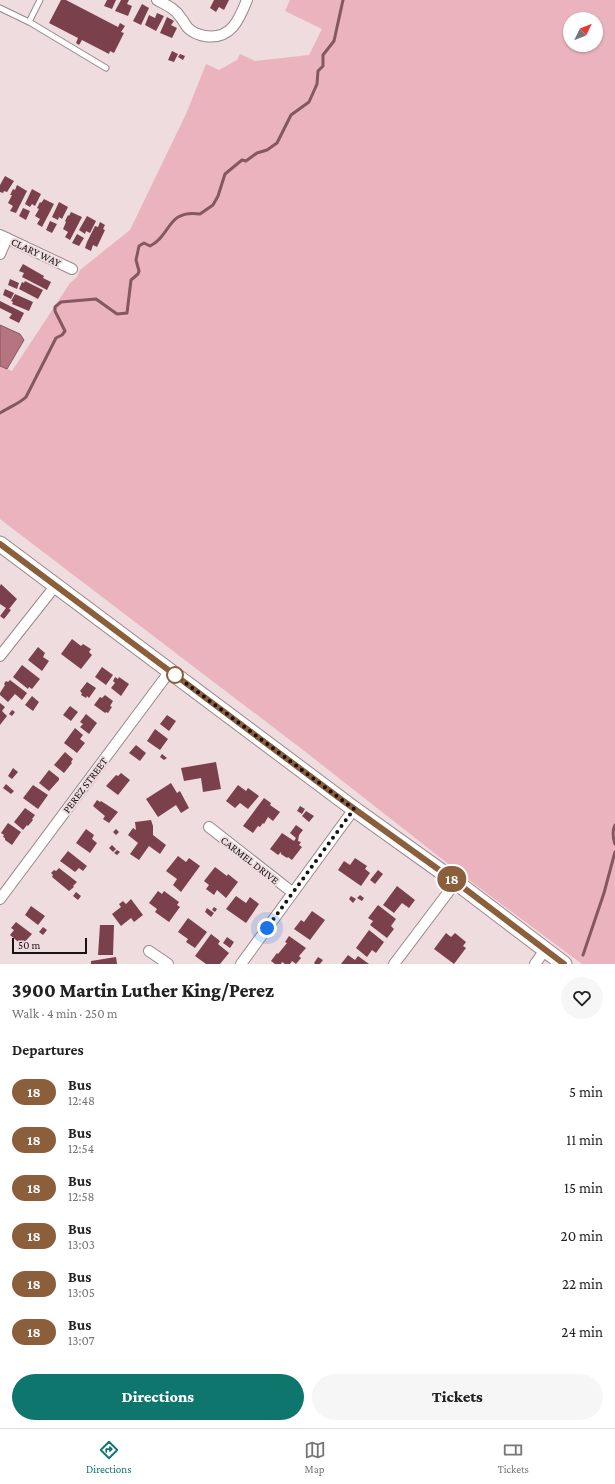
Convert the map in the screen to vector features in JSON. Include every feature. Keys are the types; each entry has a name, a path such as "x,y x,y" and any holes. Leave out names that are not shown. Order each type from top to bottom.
{"main road":[{"path":"0,544 354,809 456,882 564,964"}],"street":[{"path":"156,0 177,12 188,28 202,36 211,37 227,33 234,27 240,18 247,0"},
{"path":"0,254 4,236"},
{"name":"CLARY WAY","path":"4,236 72,269"},
{"path":"0,656 56,585"},
{"name":"PEREZ STREET","path":"0,899 170,671"},
{"path":"241,964 292,892 354,809"},
{"name":"CARMEL DRIVE","path":"209,827 292,892"},
{"path":"394,964 456,882"},
{"path":"535,964 545,950"},
{"path":"149,951 168,964"}],"lane":[{"path":"29,22 40,0"},
{"path":"0,8 29,22 106,68"}],"shaded area":[{"path":"290,0 615,0 615,964 582,964 461,874 307,753 0,519 0,366 12,371 70,283 77,277 80,270 130,230 186,114 206,64 219,70 237,60 240,54 255,61 309,55 322,29 285,11"},
{"path":"0,325 20,334 24,340 7,369 0,366"}],"building":[{"path":"61,0 66,0 118,27 120,23 125,26 121,32 124,33 114,53 110,51 109,54 82,40 79,45 76,43 78,38 49,23"},
{"path":"107,0 116,0 112,9 104,6"},
{"path":"121,0 129,0 127,4 132,6 128,16 115,11"},
{"path":"214,0 229,0 224,10 219,7 216,12 210,8"},
{"path":"142,4 149,8 141,25 133,21"},
{"path":"157,13 164,16 156,31 145,25 149,15 155,18"},
{"path":"167,17 174,21 171,25 177,28 172,38 160,33"},
{"path":"172,51 178,54 174,62 168,60"},
{"path":"180,54 185,56 183,60 178,57"},
{"path":"5,176 14,181 7,192 4,191 3,193 0,192 0,185"},
{"path":"17,185 27,191 16,213 10,211 13,206 8,203 13,189 15,190"},
{"path":"32,189 41,194 35,206 32,204 30,207 25,204"},
{"path":"44,199 54,204 42,227 37,224 40,219 35,216 39,209 37,208 40,202 41,203"},
{"path":"59,202 68,207 62,219 59,217 58,220 52,217"},
{"path":"23,208 30,211 26,220 19,216"},
{"path":"71,212 82,217 70,240 65,237 68,232 63,229 66,222 65,221"},
{"path":"87,216 96,221 90,233 86,231 85,234 79,230"},
{"path":"50,221 57,224 52,233 46,230"},
{"path":"100,222 105,225 103,229 105,230 97,247 93,245 91,251 85,248 95,226 98,227"},
{"path":"77,234 84,238 79,246 72,243"},
{"path":"23,264 44,276 43,278 51,282 47,290 22,277 24,273 19,271"},
{"path":"10,279 19,283 17,289 8,285"},
{"path":"25,281 43,290 38,299 19,289 22,282 24,283"},
{"path":"5,289 14,293 11,299 3,295"},
{"path":"15,294 33,302 29,311 12,304 13,302 11,301"},
{"path":"0,301 24,313 19,323 9,318 12,314 0,308"},
{"path":"1,584 17,599 9,609 11,610 4,619 0,616 6,608 0,604"},
{"path":"72,639 81,646 83,644 91,649 89,652 92,655 81,669 61,654"},
{"path":"38,647 45,653 43,657 49,661 42,671 28,660"},
{"path":"22,665 40,679 32,689 29,687 28,689 13,677"},
{"path":"102,667 113,675 106,685 95,677"},
{"path":"115,677 118,679 119,677 129,684 121,696 111,688 115,683 113,681"},
{"path":"10,680 27,693 22,700 15,694 8,702 0,695 6,681 8,682"},
{"path":"87,682 96,688 89,698 81,695 82,693 80,691"},
{"path":"105,695 113,701 110,706 112,707 108,713 105,713 94,705 100,697 102,698"},
{"path":"32,696 39,702 33,711 25,705"},
{"path":"0,703 5,707 2,711 7,716 0,725"},
{"path":"70,706 78,712 71,721 63,715"},
{"path":"12,710 15,712 12,716 9,714"},
{"path":"86,714 97,723 89,734 80,727 83,724 80,722"},
{"path":"167,715 176,721 169,731 160,724"},
{"path":"75,728 83,735 80,739 85,743 77,753 64,743"},
{"path":"155,729 168,739 160,750 147,741"},
{"path":"136,745 146,753 140,761 129,753"},
{"path":"65,752 73,759 71,762 72,763 64,773 54,765"},
{"path":"162,754 167,758 164,760 160,757"},
{"path":"216,762 221,789 203,792 201,778 184,781 181,768"},
{"path":"13,768 18,772 12,779 8,776"},
{"path":"49,770 59,778 59,780 49,791 39,783"},
{"path":"121,773 130,780 118,795 106,786 116,775 118,776"},
{"path":"171,783 177,793 180,791 189,808 181,813 176,805 158,817 146,799"},
{"path":"6,784 14,791 11,794 3,788"},
{"path":"33,785 48,795 38,809 23,798"},
{"path":"238,785 246,791 248,788 259,796 248,809 240,803 235,808 226,801"},
{"path":"264,798 271,803 270,805 280,812 273,821 268,817 264,824 263,823 260,827 258,826 253,833 243,826"},
{"path":"97,800 118,812 109,823 103,819 105,816 93,806"},
{"path":"300,806 305,809 302,814 297,811"},
{"path":"25,808 35,815 32,819 33,820 23,830 14,822"},
{"path":"306,811 314,816 309,822 302,816"},
{"path":"151,820 153,835 166,845 160,854 149,846 139,860 130,854 138,843 128,835 133,828 136,830 135,822"},
{"path":"8,823 21,832 12,845 5,840 3,837 4,835 1,833"},
{"path":"296,825 303,830 299,835 298,841 301,842 299,845 302,847 292,860 281,854 281,852 278,855 270,849 282,833 294,841 296,838 290,833"},
{"path":"86,829 94,835 92,839 97,843 90,853 76,843"},
{"path":"116,829 119,832 116,835 113,832"},
{"path":"112,845 116,849 113,852 109,848"},
{"path":"117,850 120,852 117,855 114,853"},
{"path":"68,851 87,866 83,871 79,868 75,872 60,861"},
{"path":"178,856 186,862 189,858 200,866 181,892 173,885 177,879 166,871"},
{"path":"355,858 367,866 365,869 370,873 361,886 338,870 344,861 350,865"},
{"path":"215,867 227,876 228,874 238,882 226,898 217,890 214,895 206,889 209,885 204,881"},
{"path":"59,868 77,882 69,891 52,877 53,875 51,873"},
{"path":"378,870 383,874 375,884 370,880"},
{"path":"397,886 415,900 409,908 402,903 394,913 383,905"},
{"path":"158,891 162,894 164,891 179,902 177,905 180,907 169,922 155,912 157,909 149,903"},
{"path":"76,892 81,896 78,900 73,896"},
{"path":"360,895 364,898 362,901 357,898"},
{"path":"236,896 246,903 250,897 259,904 246,923 226,909"},
{"path":"351,896 356,899 353,903 349,899"},
{"path":"131,899 143,915 134,922 131,918 121,926 112,914 121,907 119,904 123,901 126,904"},
{"path":"378,905 396,919 391,926 394,929 387,938 370,925 373,921 368,918"},
{"path":"31,906 45,916 38,925 25,915"},
{"path":"214,907 217,909 215,912 212,910"},
{"path":"207,908 214,913 211,917 205,912"},
{"path":"312,911 325,920 310,940 294,929 301,920 304,922"},
{"path":"188,918 207,932 195,948 186,942 188,939 178,932"},
{"path":"16,922 32,934 22,945 10,935 14,930 11,928"},
{"path":"100,925 114,925 113,955 98,955"},
{"path":"43,927 47,930 43,935 39,932"},
{"path":"369,930 384,942 376,953 372,950 367,957 356,948"},
{"path":"446,933 451,937 455,933 466,942 463,946 466,948 454,964 434,949"},
{"path":"211,934 220,941 218,944 229,953 220,964 206,964 195,956"},
{"path":"289,936 306,948 299,956 301,958 296,964 292,961 290,964 285,964 282,962 281,964 275,964 271,961 287,943 285,942"},
{"path":"227,937 234,942 230,948 223,943"},
{"path":"348,955 355,960 358,956 369,964 341,964"},
{"path":"116,957 117,964 91,964 91,961"},
{"path":"318,957 323,960 320,964 315,964 314,963"}],"waterway":[{"path":"0,413 26,397 56,338 62,335 65,331 55,311 55,307 61,302 96,299 117,314 127,313 131,280 138,274 139,271 136,260 139,246 144,243 150,246 157,242 170,224 181,215 200,214 213,205 218,196 225,174 242,160 246,161 257,153 267,150 277,143 291,115 309,102 317,84 318,71 323,66 323,55 334,41 343,0"},
{"path":"615,825 613,830 615,844"},
{"path":"583,955 604,893 615,852"}],"bus line":[{"name":"18","path":"0,544 342,800 456,882 564,964"}],"route":[{"path":"175,675 354,809 267,928"}]}
